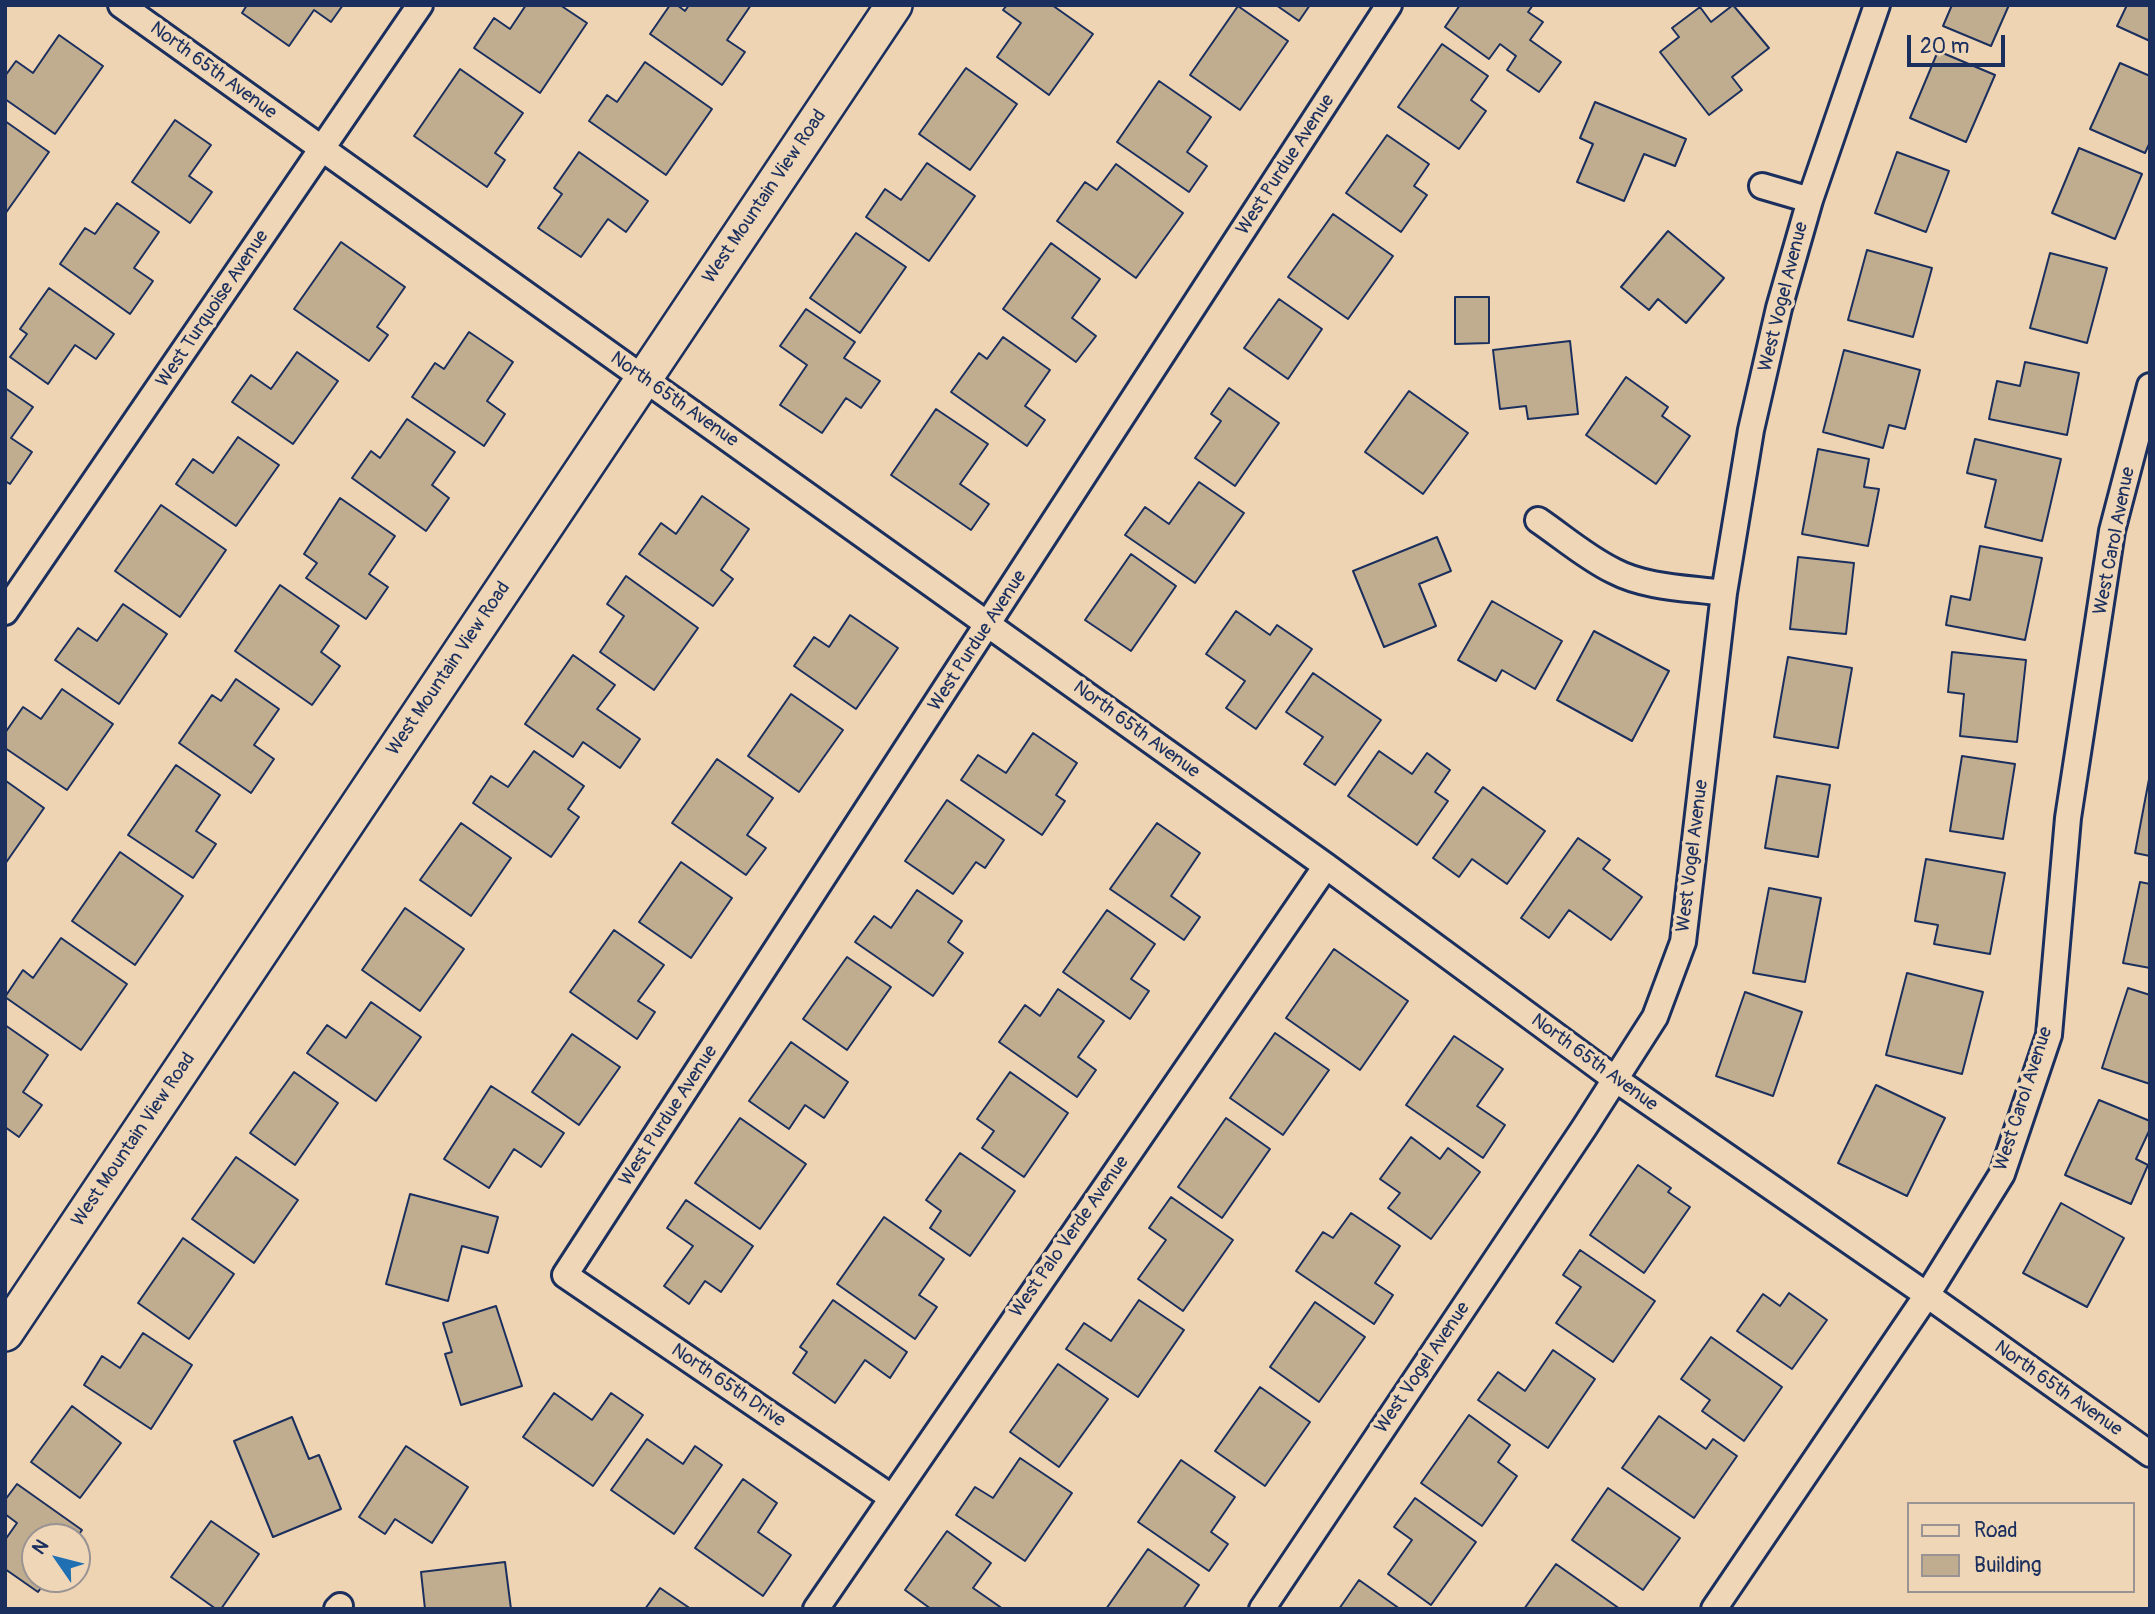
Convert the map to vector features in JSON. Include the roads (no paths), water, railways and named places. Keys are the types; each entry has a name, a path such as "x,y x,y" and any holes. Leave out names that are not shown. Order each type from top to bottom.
{"street":[{"name":"North 65th Avenue","path":"121,5 1326,866 1615,1079 1927,1295 2150,1454"},
{"name":"West Turquoise Avenue","path":"5,612 420,5"},
{"name":"West Mountain View Road","path":"5,1332 894,5"},
{"name":"West Purdue Avenue","path":"565,1275 1389,5"},
{"name":"West Vogel Avenue","path":"1262,1609 1615,1079 1654,1017 1683,942 1724,593 1751,430 1779,308 1810,200 1877,5"},
{"name":"West Vogel Avenue","path":"1762,186 1810,200"},
{"name":"West Carol Avenue","path":"1714,1609 1927,1295 2002,1174 2049,1035 2068,818 2112,531 2150,386"},
{"path":"1538,520 1616,573 1647,582 1724,593"},
{"name":"West Palo Verde Avenue","path":"816,1609 1326,866"},
{"name":"North 65th Drive","path":"565,1275 891,1497"}]}
